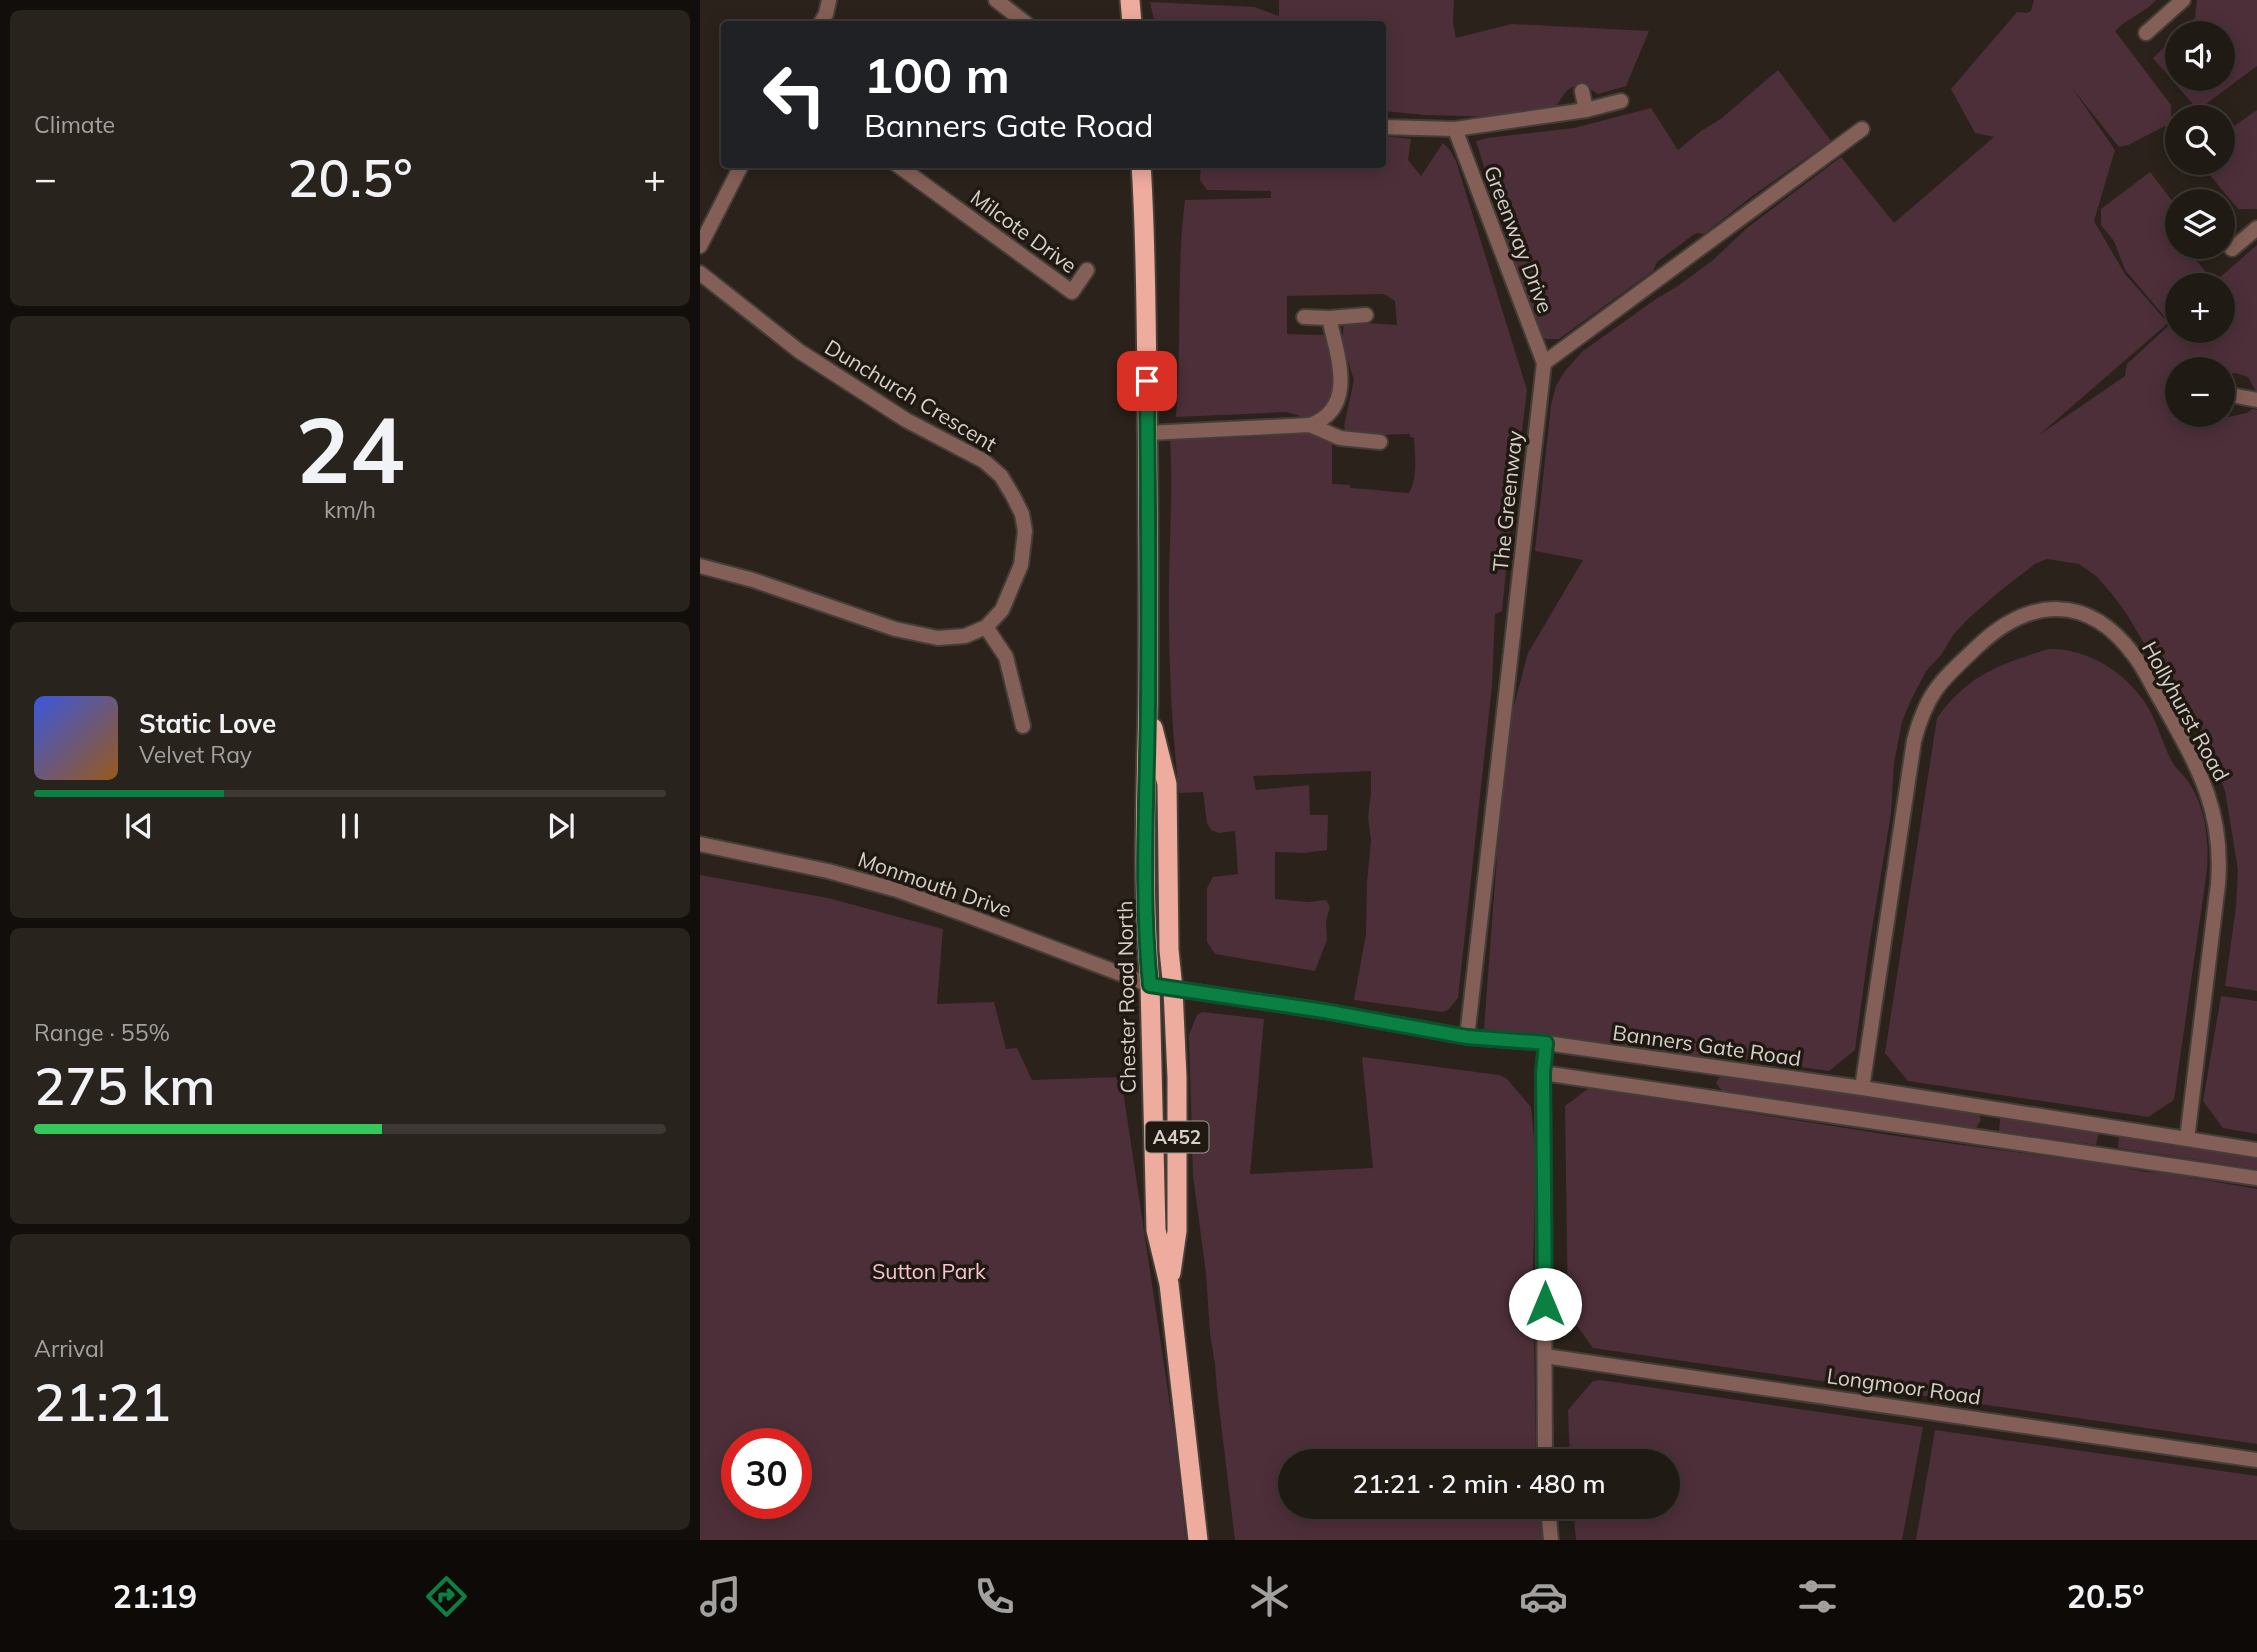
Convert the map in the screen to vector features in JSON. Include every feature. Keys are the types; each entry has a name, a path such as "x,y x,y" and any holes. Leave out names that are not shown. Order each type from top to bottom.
{"highway":[{"path":"1130,0 1132,21"},
{"name":"Chester Road North","path":"1141,168 1145,225 1148,433 1148,706 1145,784 1147,951 1156,1230 1169,1284 1198,1540"},
{"name":"Chester Road North","path":"1148,706 1167,784 1169,950 1177,1077 1177,1231 1169,1284"}],"street":[{"path":"822,21 829,0"},
{"path":"997,0 1023,21"},
{"path":"2146,33 2183,0"},
{"path":"1582,91 1586,110"},
{"path":"1386,127 1455,129 1586,110 1621,101"},
{"name":"Greenway Drive","path":"1455,129 1544,363"},
{"path":"1544,363 1862,129"},
{"path":"700,246 740,168"},
{"name":"Milcote Drive","path":"902,168 1072,292 1087,270"},
{"path":"2235,246 2257,228"},
{"name":"Dunchurch Crescent","path":"700,274 799,351 906,420 984,461 1001,476 1022,514 1024,549 1021,565 1002,610 986,627"},
{"path":"1304,317 1366,315"},
{"path":"1148,433 1310,425 1320,422 1331,414 1339,399 1342,378 1329,318"},
{"name":"The Greenway","path":"1467,1037 1544,363"},
{"path":"2235,396 2257,400"},
{"path":"1310,425 1340,438 1380,442"},
{"path":"700,566 753,580 895,629 938,638 965,636 986,627 1006,657 1023,726"},
{"name":"Hollyhurst Road","path":"1861,1088 1914,741 1921,715 1931,694 1948,674 2000,627 2019,616 2062,608 2100,621 2134,655 2186,746 2211,800 2215,815 2219,873 2187,1139"},
{"name":"Monmouth Drive","path":"700,844 828,871 897,890 1150,985"},
{"name":"Banners Gate Road","path":"1150,985 1324,1011 1467,1037 1546,1043 1861,1088 2257,1150"},
{"path":"1545,1449 1543,1073 1546,1043"},
{"path":"1543,1073 2257,1178"},
{"name":"Longmoor Road","path":"1545,1356 2257,1460"},
{"path":"1549,1519 1550,1540"}],"green space":[{"path":"1279,0 1454,0 1453,22 1456,38 1512,24 1649,31 1626,86 1598,94 1586,87 1577,86 1569,89 1554,108 1500,117 1425,115 1386,111 1386,21 1154,21 1150,2 1254,7 1279,16"},
{"path":"2034,0 2156,0 2115,31 2171,105 2165,105 2165,126 2119,147 2072,88 2115,150 2094,221 2125,274 2165,320 2165,326 2039,435 2125,376 2127,364 2165,329 2165,343 2235,343 2235,273 2225,273 2257,245 2257,393 2248,377 2235,373 2235,357 2165,357 2165,427 2235,427 2235,416 2252,409 2257,410 2257,991 2225,986 2236,907 2238,870 2225,791 2200,731 2173,692 2126,613 2096,576 2079,564 2047,559 2035,564 2000,591 1953,635 1941,655 1926,671 1902,722 1894,763 1891,813 1855,1050 1829,1071 1484,1029 1506,736 1528,653 1583,560 1535,551 1551,405 1556,386 1583,351 1713,260 1747,228 1841,157 1894,223 1994,137 1975,133 1951,89 2017,12 2031,11"},
{"path":"2197,0 2257,0 2257,66 2235,82 2235,21 2192,21 2195,18"},
{"path":"2165,46 2165,72 2153,58"},
{"path":"1778,70 1831,141 1704,234 1693,235 1657,262 1653,271 1559,339 1546,339 1535,331 1476,141 1574,128 1651,108 1678,150 1722,118"},
{"path":"2182,91 2223,91 2205,105 2194,105"},
{"path":"2257,110 2257,209 2238,209 2235,205 2235,189 2221,189 2210,175 2235,175 2235,126"},
{"path":"1386,136 1411,139 1408,160 1421,176 1443,143 1456,161 1527,390 1502,611 1495,614 1492,686 1458,998 1448,1010 1442,1012 1354,1000 1366,934 1371,840 1368,817 1371,771 1253,776 1256,790 1309,785 1310,815 1328,815 1327,850 1305,853 1275,852 1275,899 1308,902 1326,900 1330,907 1326,921 1327,940 1315,971 1215,954 1207,942 1207,888 1213,877 1238,874 1235,831 1219,833 1211,830 1207,823 1203,792 1179,793 1169,629 1170,440 1256,437 1284,432 1303,434 1304,431 1332,441 1332,484 1350,485 1350,488 1409,493 1415,466 1414,438 1410,437 1410,434 1350,436 1344,426 1354,380 1342,342 1344,324 1397,325 1395,301 1384,294 1287,296 1287,334 1323,335 1331,355 1335,388 1329,406 1318,417 1304,417 1286,412 1176,417 1185,200 1271,198 1271,191 1207,190 1200,180 1201,168 1386,168"},
{"path":"2150,172 2165,191 2165,259 2195,259 2207,273 2165,273 2165,316 2125,270 2114,241 2101,225 2101,209"},
{"path":"2048,649 2076,652 2102,663 2135,690 2152,715 2171,760 2191,786 2203,816 2207,838 2207,870 2174,1100 2148,1117 1908,1081 1885,1053 1937,718 1973,681 2014,660"},
{"name":"Sutton Park","path":"700,875 828,898 943,929 937,1004 994,1002 1006,1049 1017,1048 1032,1080 1121,1077 1175,1438 1186,1540 700,1540"},
{"path":"2221,996 2257,1001 2257,1134 2223,1128 2203,1101"},
{"path":"1202,1012 1264,1019 1250,1174 1373,1168 1362,1057 1499,1075 1506,1078 1531,1107 1536,1158 1533,1266 1536,1449 1278,1449 1278,1519 1540,1519 1543,1540 1235,1540 1193,1176 1189,1035 1197,1015"},
{"path":"1721,1075 1979,1114 1981,1120 1976,1128 1722,1091 1716,1083"},
{"path":"1589,1088 1903,1137 2106,1164 2257,1189 2257,1444 1593,1348 1568,1313 1565,1106"},
{"path":"2000,1118 2099,1132 2096,1145 1999,1131"},
{"path":"2119,1136 2257,1157 2257,1169 2118,1148"},
{"path":"1593,1381 1923,1427 1902,1540 1576,1540 1574,1519 1680,1519 1680,1449 1570,1449 1568,1410"},
{"path":"1935,1430 2257,1476 2257,1540 1916,1540"}],"route":[{"path":"1147,381 1148,706 1145,784 1147,951 1150,985 1324,1011 1467,1037 1546,1043 1543,1073 1545,1304"}]}
